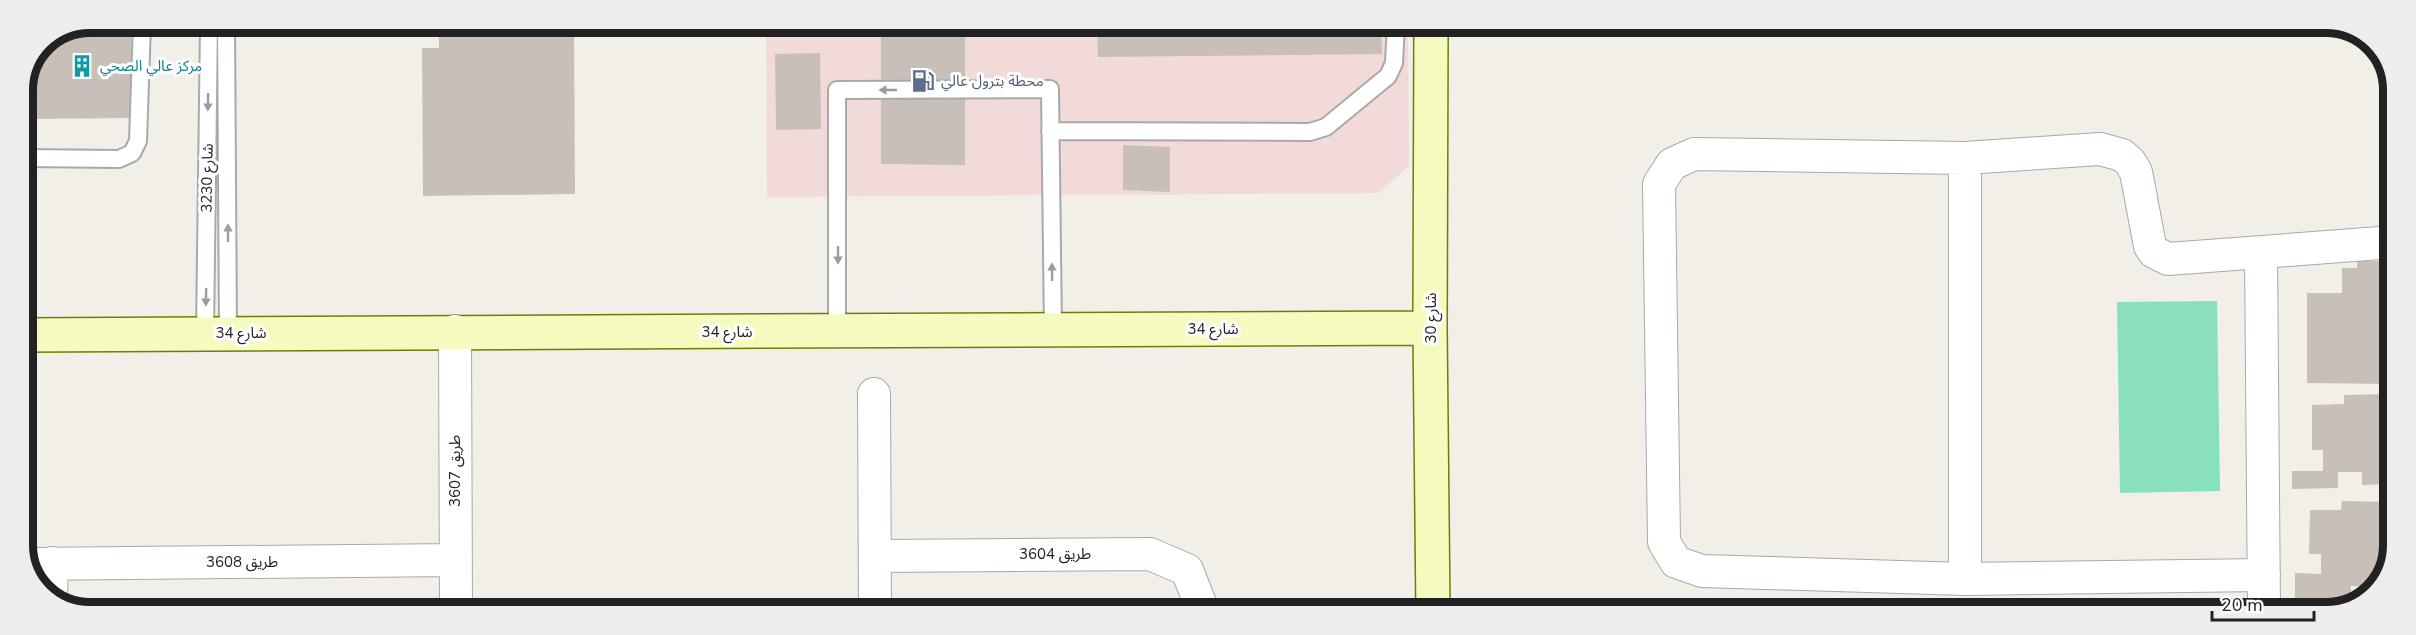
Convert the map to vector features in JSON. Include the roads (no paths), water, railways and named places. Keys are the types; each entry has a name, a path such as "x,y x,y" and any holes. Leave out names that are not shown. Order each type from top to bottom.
{"street":[{"name":"شارع 30","path":"1431,33 1430,328 1433,602"},
{"path":"2264,574 1965,579 1702,571 1676,562 1664,542 1659,184 1672,164 1694,154 1965,158 2100,149 2122,155 2130,162 2140,182 2148,238 2154,252 2168,259 2383,243"},
{"path":"1965,158 1965,579"},
{"path":"2261,252 2264,602"},
{"name":"شارع 34","path":"33,335 455,331 837,332 1430,328"},
{"name":"طريق 3607","path":"455,331 456,602"},
{"path":"874,394 875,602"},
{"name":"طريق 3604","path":"875,556 1150,554 1187,570 1199,602"},
{"name":"طريق 3608","path":"40,563 456,560"},
{"path":"40,563 46,581"}],"lane":[{"path":"33,158 119,159 132,153 138,141 142,33"},
{"name":"شارع 3230","path":"210,33 217,333"},
{"name":"شارع 3230","path":"217,333 226,33"},
{"path":"1050,131 1310,132 1318,130 1326,127 1388,76 1394,63 1396,33"},
{"path":"837,332 837,90 1050,89 1053,331"}],"place":[{"name":"مركز عالي الصحي","path":"82,66"},
{"name":"محطة بترول عالي","path":"923,81"}]}
